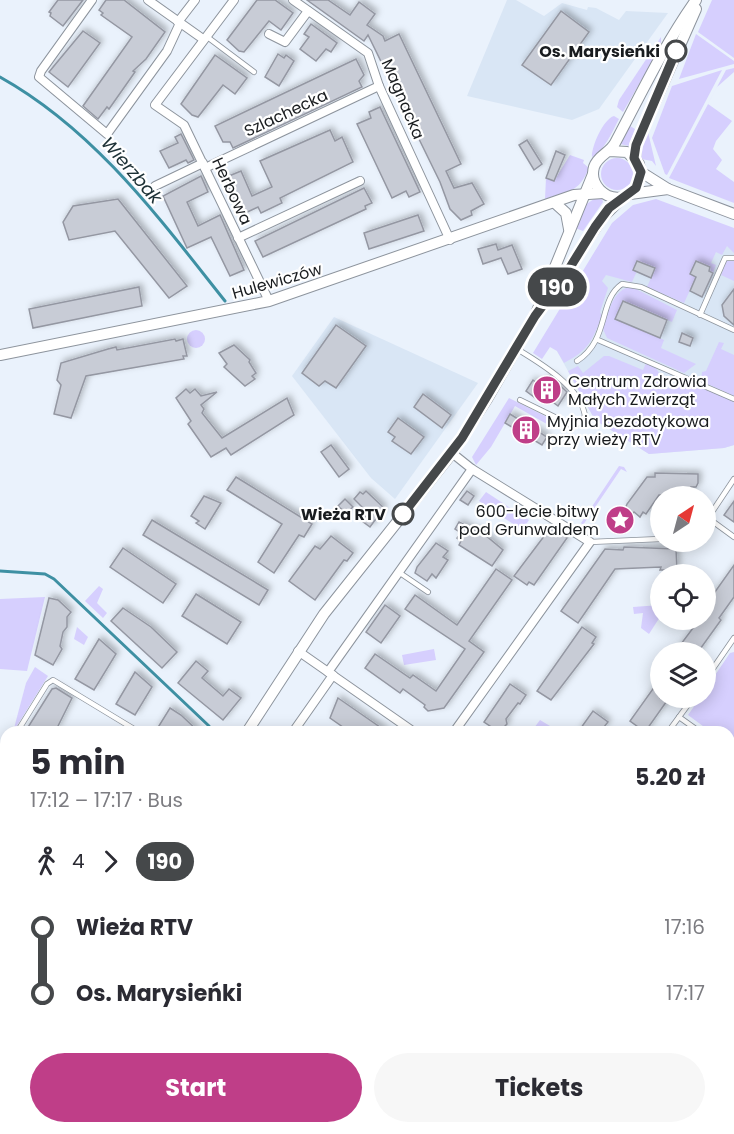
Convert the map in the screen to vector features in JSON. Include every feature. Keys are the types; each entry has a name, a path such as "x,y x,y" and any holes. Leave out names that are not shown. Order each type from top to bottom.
{"street":[{"path":"92,0 41,70 39,77 107,134 166,51 179,23 195,0"},
{"path":"148,0 204,38 234,0"},
{"name":"Magnacka","path":"293,0 368,53 379,86 450,240"},
{"path":"251,726 298,651 452,453 517,349 535,316 599,159 610,151 648,78 698,0"},
{"path":"634,158 636,145 698,0"},
{"path":"269,34 285,42 308,11"},
{"name":"Herbowa","path":"204,38 155,105 184,125 269,301"},
{"name":"Szlachecka","path":"155,186 379,86"},
{"path":"610,151 627,152 634,158 641,172 668,189 734,214"},
{"path":"535,316 564,277 603,217 636,188 641,172"},
{"path":"593,174 594,181 603,193 616,198 668,189"},
{"path":"238,238 360,182"},
{"name":"Hulewiczów","path":"0,355 269,301 555,203 584,195 603,193"},
{"path":"555,203 566,213 569,231"},
{"path":"452,453 472,469 590,542 458,726"},
{"path":"297,726 472,469"},
{"path":"298,651 406,726"}],"lane":[{"path":"204,38 254,72"},
{"path":"700,315 725,258 734,258"},
{"path":"577,361 588,354 598,340 612,296 622,284 641,287 734,330"},
{"path":"598,340 734,399"},
{"path":"517,349 571,387 581,402 585,416 580,423 571,425 520,400"},
{"path":"716,505 734,480"},
{"path":"716,524 734,537"},
{"path":"590,542 650,539"},
{"path":"400,573 428,592"},
{"path":"716,664 734,638"},
{"path":"21,726 47,684 53,680 128,726"},
{"path":"672,726 686,708"},
{"path":"679,717 692,726"}],"shaded area":[{"path":"507,0 516,0 544,16 562,3 587,10 588,7 596,8 619,20 626,11 668,13 599,109 572,120 467,96"},
{"path":"712,0 734,0 734,58 698,32"},
{"path":"696,34 734,61 734,64 679,79"},
{"path":"661,37 661,46 623,112 617,107 619,100"},
{"path":"734,68 734,72 717,87 726,70"},
{"path":"722,70 667,175 665,174 652,138 672,86"},
{"path":"708,104 732,121 716,141 713,149 722,160 716,169 734,182 734,203 669,178"},
{"path":"614,116 619,119 611,135 601,150 592,157 593,147 599,134 606,122"},
{"path":"630,126 635,129 629,146 620,144"},
{"path":"645,131 648,132 656,166 652,161 641,159"},
{"path":"570,155 584,160 583,163 589,168 585,176 581,183 572,190 545,199 546,178 554,181"},
{"path":"617,158 628,163 633,174 628,185 617,190 606,185 601,174 606,163"},
{"path":"597,197 603,202 583,231 575,228 585,205"},
{"path":"656,199 734,228 734,253 727,246 722,255 716,252 711,263 716,265 713,273 709,271 710,267 696,261 690,274 696,277 684,303 647,287 651,278 637,271 632,282 606,275 602,281 608,288 600,312 602,316 584,349 564,363 557,351 550,347 542,359 533,353 612,223 633,205"},
{"path":"734,244 734,445 724,448 649,454 595,420 557,351 623,247"},
{"path":"727,260 734,261 734,281 721,275"},
{"path":"632,287 677,310 672,322 623,301 616,319 664,340 661,348 696,364 684,373 607,338 603,329 612,302 620,291"},
{"path":"334,317 478,383 395,499 371,478 292,376"},
{"path":"192,330 200,330 205,335 203,346 192,348 187,343 187,335"},
{"path":"719,342 724,343 721,349 734,355 734,396 701,381 702,372 706,371"},
{"path":"604,356 643,370 646,363 655,367 662,377 660,384 670,389 684,382 693,383 734,402 734,445 724,448 649,454 595,420 568,371 578,366 583,373"},
{"path":"509,398 553,420 548,424 552,427 515,406 491,447 476,465 472,457"},
{"path":"619,466 624,467 627,472 621,469 583,525 581,523"},
{"path":"486,492 529,520 522,530 479,501"},
{"path":"99,586 103,589 97,603 107,613 103,618 85,601"},
{"path":"45,597 27,671 0,669 0,599"},
{"path":"650,606 652,630 649,634 641,628 643,613 634,614 633,607"},
{"path":"77,627 88,637 84,645 74,639"},
{"path":"434,649 436,660 404,665 402,655"},
{"path":"734,652 734,726 703,726 688,715 693,708 716,708 716,674 730,653"},
{"path":"35,667 48,676 15,726 26,683"},
{"path":"540,720 550,726 536,726"}],"building":[{"path":"58,0 83,0 63,26 50,16 49,12"},
{"path":"106,0 124,0 165,32 146,59 133,71 135,72 109,109 107,107 98,119 83,106 132,37 101,15 103,13 99,10"},
{"path":"257,0 275,0 293,13 281,30 269,21 244,52 239,51 227,40"},
{"path":"307,0 328,0 350,15 359,2 375,14 367,25 383,36 385,41 399,34 461,164 446,171 454,188 472,183 484,204 471,211 472,215 461,220 450,209 440,182 368,35 364,41"},
{"path":"561,11 589,32 551,85 522,65"},
{"path":"311,24 337,43 331,52 326,49 316,61 300,49 309,37 304,34"},
{"path":"83,31 100,43 68,87 49,72"},
{"path":"278,54 284,58 286,55 294,61 279,86 265,77"},
{"path":"215,55 247,78 235,94 223,85 198,117 192,115 181,104"},
{"path":"356,59 364,75 359,81 362,87 233,148 230,142 223,142 215,126"},
{"path":"380,107 420,192 409,197 406,191 392,198 357,124 371,118 369,112"},
{"path":"330,130 335,141 342,137 353,162 280,198 282,203 261,213 258,207 241,215 224,178 241,171 252,196 272,187 260,161"},
{"path":"181,134 194,160 188,163 186,160 169,168 160,151 178,143 175,137"},
{"path":"527,140 542,164 534,170 519,145"},
{"path":"556,151 565,155 554,181 546,178"},
{"path":"201,176 208,192 187,202 198,226 220,215 244,270 230,276 211,237 187,248 163,196"},
{"path":"364,188 372,203 365,206 366,209 263,257 255,241"},
{"path":"118,199 187,286 169,298 115,231 69,240 63,222 73,206"},
{"path":"418,215 424,231 369,249 364,233"},
{"path":"496,244 498,250 512,245 522,269 508,274 501,258 483,264 478,249"},
{"path":"637,261 655,268 651,278 633,270"},
{"path":"696,261 710,267 709,271 713,273 702,297 690,291 696,277 690,274"},
{"path":"139,287 142,306 33,328 29,309"},
{"path":"734,289 734,325 724,316 722,305"},
{"path":"623,301 667,320 660,338 615,319"},
{"path":"336,325 366,346 336,388 325,381 319,386 302,373"},
{"path":"682,333 693,338 690,346 679,342"},
{"path":"175,339 176,341 183,339 187,356 183,356 184,359 86,376 71,418 54,414 61,385 57,380 61,363 116,347 117,350"},
{"path":"234,345 250,360 256,373 252,376 255,379 245,386 224,367 227,364 219,353"},
{"name":"Centrum Zdrowia Małych Zwierząt","path":"550,376 567,392 558,406 542,394 538,400 526,391 533,380 542,387"},
{"path":"186,389 190,393 195,389 201,396 217,392 201,405 204,409 202,413 222,438 287,398 294,415 231,455 226,448 211,457 188,424 191,421 176,398"},
{"path":"423,394 451,415 442,428 414,407"},
{"name":"Myjnia bezdotykowa przy wieży RTV","path":"510,414 547,437 542,445 505,423"},
{"path":"398,418 424,437 411,454 392,441 395,437 388,432"},
{"path":"331,445 349,469 339,477 321,452"},
{"path":"655,473 698,474 698,483 696,486 650,486 650,508 646,514 643,512 640,517 625,509 647,477 655,477"},
{"path":"236,477 312,524 304,537 299,535 274,573 258,562 282,524 227,490"},
{"path":"366,491 384,508 370,527 362,521 368,513 354,499 360,492 363,494"},
{"path":"467,491 474,496 468,505 460,500"},
{"path":"204,496 221,503 205,529 191,516"},
{"path":"345,499 353,507 346,513 338,506"},
{"path":"734,501 734,522 724,515"},
{"path":"152,520 268,590 259,605 143,535"},
{"path":"459,522 478,532 479,530 503,550 492,566 459,545 461,541 457,538 461,533 455,529"},
{"path":"553,528 567,538 534,585 529,582 527,585 514,576 548,531 550,532"},
{"path":"331,536 353,553 347,561 344,560 315,600 289,581 315,546 320,549"},
{"path":"436,543 448,551 443,557 448,560 436,578 432,574 427,581 415,573 417,567"},
{"path":"624,547 650,548 650,552 676,552 677,564 650,564 650,567 615,569 578,623 561,611 605,549 623,550"},
{"path":"123,548 176,584 163,603 110,567"},
{"path":"734,565 734,597 719,618 721,620 716,627 716,590"},
{"path":"496,569 512,580 469,641 484,652 444,708 428,711 425,705 403,689 400,693 365,668 375,654 410,678 413,675 436,691 465,649 405,609 415,595 457,625"},
{"path":"196,594 241,622 227,644 182,616"},
{"path":"49,598 58,600 71,612 67,617 67,627 63,632 60,646 62,649 53,665 35,655"},
{"path":"385,605 400,616 381,643 366,632"},
{"path":"123,608 151,627 177,652 162,668 111,621"},
{"path":"582,627 596,637 592,643 594,644 551,700 537,691"},
{"path":"692,630 714,630 705,642 682,642"},
{"path":"99,639 116,654 94,690 75,679"},
{"path":"196,661 208,671 202,678 223,696 229,689 241,698 223,720 178,683"},
{"path":"135,672 152,687 135,715 116,704"},
{"path":"510,684 526,695 506,719 505,726 490,726 484,722"},
{"path":"56,688 72,698 58,726 29,726 52,689"},
{"path":"650,693 650,708 662,708 649,726 637,726 630,721"},
{"path":"338,698 378,726 341,726 330,718"},
{"path":"170,708 193,726 159,726"},
{"path":"593,711 608,722 605,726 582,726"}],"waterway":[{"name":"Wierzbak","path":"0,77 34,98 96,149 150,208 225,301"},
{"path":"0,571 45,574 54,579 209,726"}],"bus line":[{"name":"190","path":"403,514 452,453 505,369 535,316 564,277 595,227 609,208 636,188 641,172 634,158 636,145 676,51"}],"place":[{"name":"Os. Marysieńki","path":"676,51"},
{"name":"Centrum Zdrowia Małych Zwierząt","path":"547,390"},
{"name":"Myjnia bezdotykowa przy wieży RTV","path":"526,430"},
{"name":"Wieża RTV","path":"403,514"},
{"name":"600-lecie bitwy pod Grunwaldem","path":"620,520"}]}
